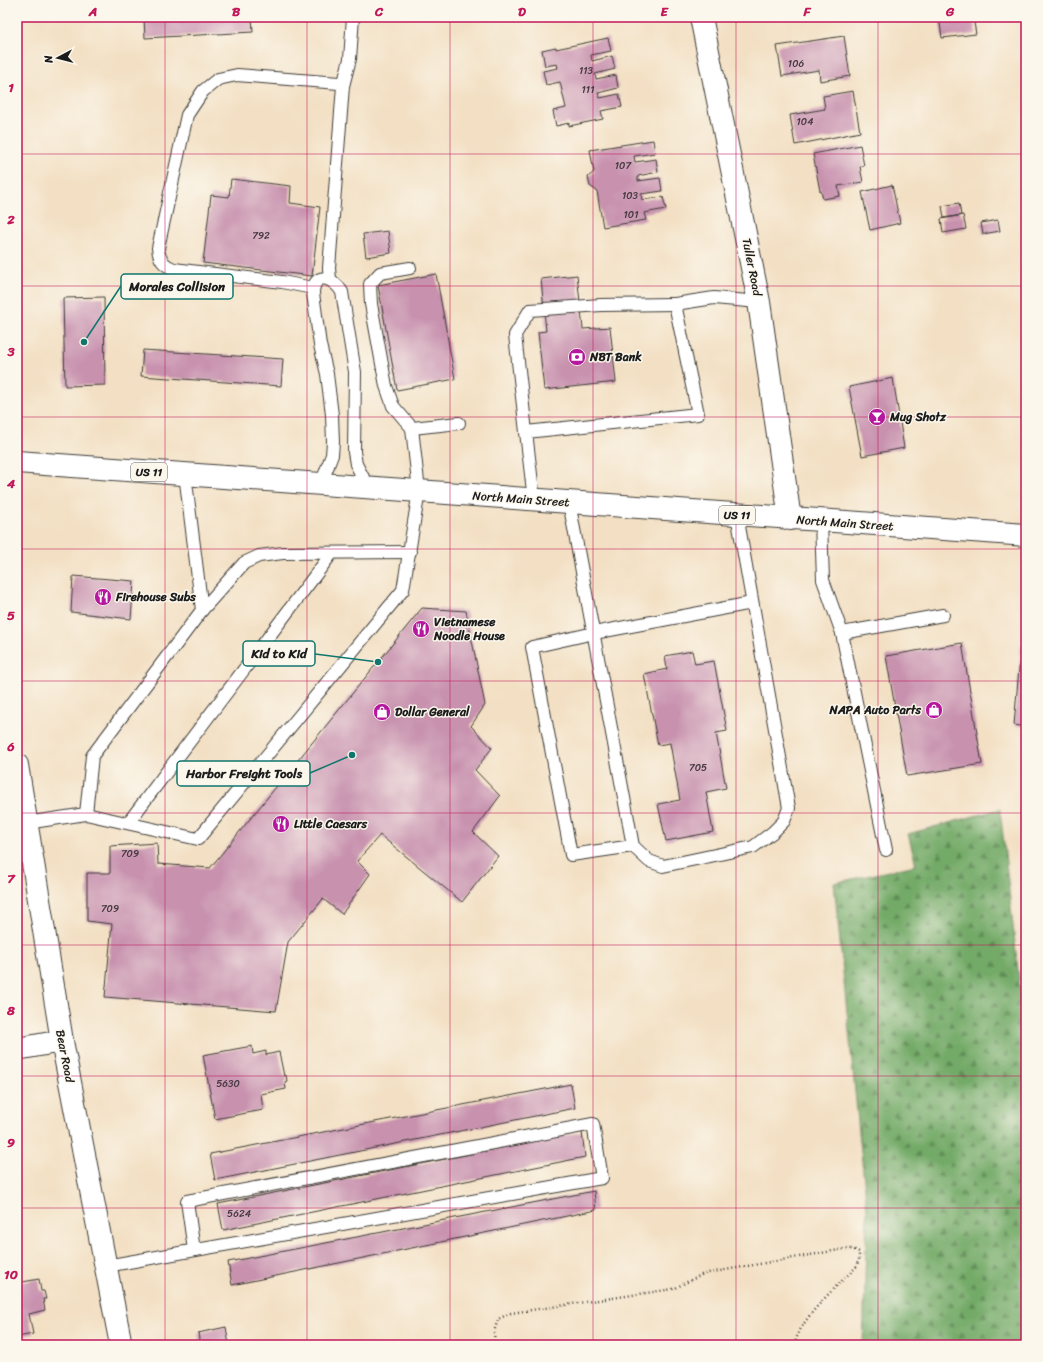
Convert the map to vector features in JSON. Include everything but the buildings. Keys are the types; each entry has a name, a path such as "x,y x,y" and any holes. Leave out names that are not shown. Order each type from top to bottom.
{"main road":[{"name":"Tuller Road","path":"701,17 759,302 790,519"},
{"name":"North Main Street","path":"17,462 1026,535"},
{"name":"Bear Road","path":"17,766 23,816 62,1041 121,1345"},
{"path":"17,1050 62,1041"}],"lane":[{"path":"330,279 329,268 343,86 350,59 353,17"},
{"path":"313,288 282,282 174,269 166,266 159,257 158,248 187,115 203,91 218,79 237,75 339,83 343,86"},
{"path":"23,816 86,814 198,838 403,590 419,491 412,428 393,406 386,386 371,304 370,284 380,273 410,268"},
{"path":"321,484 332,454 333,428 331,397 320,345 313,288 318,280 324,278 330,279 338,284 342,292 355,372 354,452 356,464 368,487"},
{"path":"534,500 516,335 530,310 601,305 675,304 714,298 759,302"},
{"path":"526,432 698,414 675,304"},
{"path":"412,428 459,423"},
{"path":"185,474 202,610"},
{"path":"569,502 633,846 649,861 663,866 753,847 773,832 784,821 789,808 737,515"},
{"path":"821,521 823,580 842,633 886,850"},
{"path":"86,814 92,756 202,610 244,564 259,556 283,553 410,552"},
{"path":"128,823 332,553"},
{"path":"633,846 571,855 532,647 594,633 752,603"},
{"path":"842,633 943,615"},
{"path":"106,1266 602,1178 593,1124 187,1201 194,1250"}],"path":[{"path":"495,1345 494,1332 498,1319 511,1314 673,1289 703,1274 844,1249 853,1249 859,1252 859,1260 856,1267 804,1322 795,1337 795,1345"}],"green space":[{"path":"1000,809 1026,1042 1026,1345 863,1345 867,1211 834,883 916,865 908,834"}],"place":[{"name":"Morales Collision","path":"84,342"},
{"name":"NBT Bank","path":"577,357"},
{"name":"Mug Shotz","path":"877,417"},
{"name":"Firehouse Subs","path":"103,597"},
{"name":"Vietnamese Noodle House","path":"421,629"},
{"name":"Kid to Kid","path":"378,662"},
{"name":"NAPA Auto Parts","path":"934,710"},
{"name":"Dollar General","path":"382,712"},
{"name":"Harbor Freight Tools","path":"352,755"},
{"name":"Little Caesars","path":"281,824"}]}
